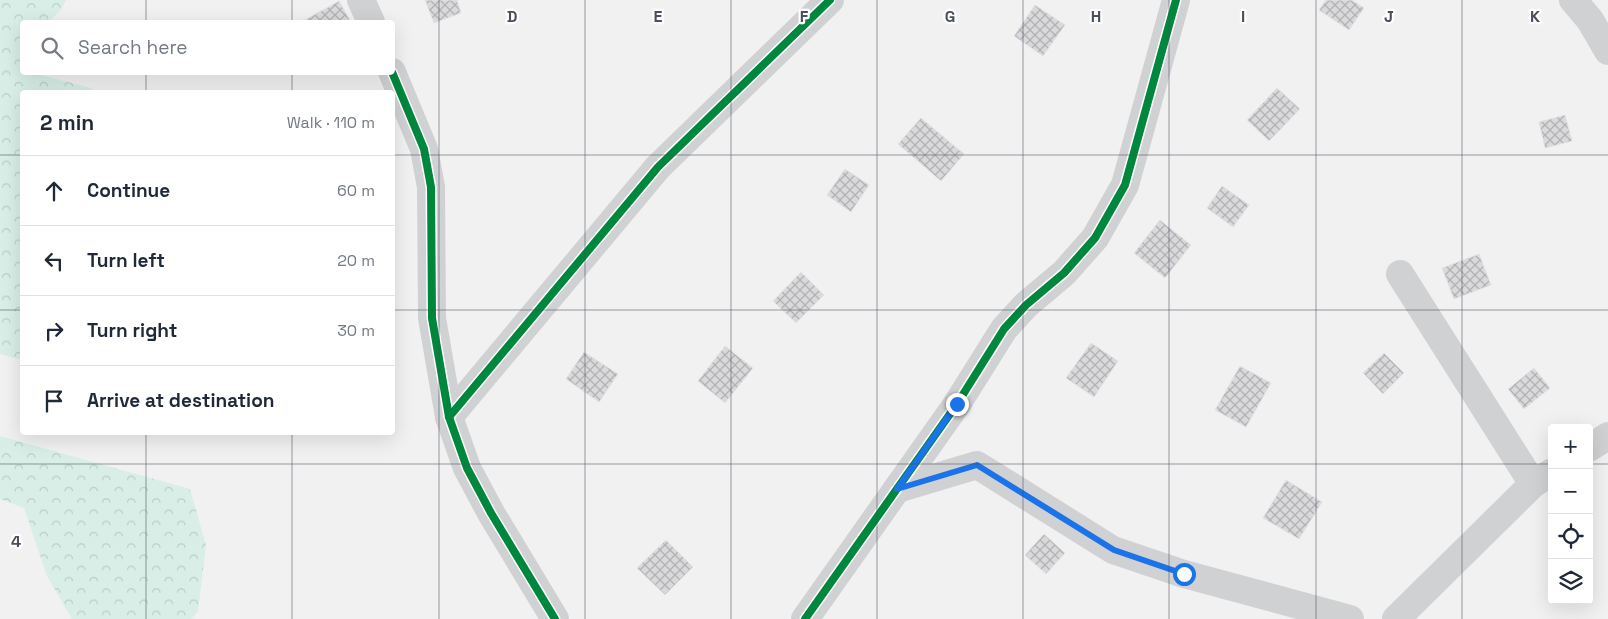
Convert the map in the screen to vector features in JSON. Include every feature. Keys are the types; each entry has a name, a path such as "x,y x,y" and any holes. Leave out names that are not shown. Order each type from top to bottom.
{"street":[{"path":"362,0 370,20"},
{"path":"449,417 658,167 830,0"},
{"path":"805,619 957,404 1004,329 1026,305 1064,273 1095,238 1125,185 1176,0"},
{"path":"1573,0 1590,20 1608,52"},
{"path":"393,75 424,149 431,187 432,318 449,417 467,468 491,513 555,619"},
{"path":"1396,619 1542,478 1400,274"},
{"path":"1593,445 1608,436"},
{"path":"897,489 977,465 1114,550 1184,574 1350,619"}],"green space":[{"path":"0,0 66,0 61,10 50,20 20,20 20,75 41,75 94,90 20,90 20,359 0,354"},
{"path":"0,436 190,489 206,545 198,611 191,619 72,619 47,576 24,508 0,499"}],"building":[{"path":"425,0 457,0 461,13 434,23"},
{"path":"1326,0 1352,0 1364,8 1349,30 1319,10"},
{"path":"339,1 350,20 305,20"},
{"path":"1035,5 1065,25 1043,56 1014,36"},
{"path":"1277,88 1300,109 1269,141 1247,120"},
{"path":"1565,115 1572,141 1545,148 1539,122"},
{"path":"921,118 964,154 941,181 898,144"},
{"path":"845,169 869,185 851,212 827,195"},
{"path":"1222,186 1249,205 1233,227 1207,208"},
{"path":"1160,220 1191,245 1165,278 1134,253"},
{"path":"1479,254 1491,285 1454,299 1442,268"},
{"path":"801,272 824,295 796,323 773,301"},
{"path":"1091,343 1118,361 1094,397 1066,378"},
{"path":"725,346 753,368 725,403 698,381"},
{"path":"584,352 618,374 599,402 566,379"},
{"path":"1384,353 1404,373 1383,394 1363,373"},
{"path":"1240,366 1271,383 1246,427 1215,410"},
{"path":"1534,368 1550,388 1524,409 1508,389"},
{"path":"1286,480 1322,502 1299,539 1263,518"},
{"path":"1044,534 1065,553 1046,574 1025,555"},
{"path":"666,540 693,567 665,595 637,568"}],"cycle path":[{"path":"449,417 658,167 830,0"},
{"path":"805,619 957,404 1004,329 1026,305 1064,273 1095,238 1125,185 1176,0"},
{"path":"393,75 424,149 431,187 432,318 449,417 467,468 491,513 555,619"}],"route":[{"path":"957,404 897,489 977,465 1114,550 1184,574"}]}
